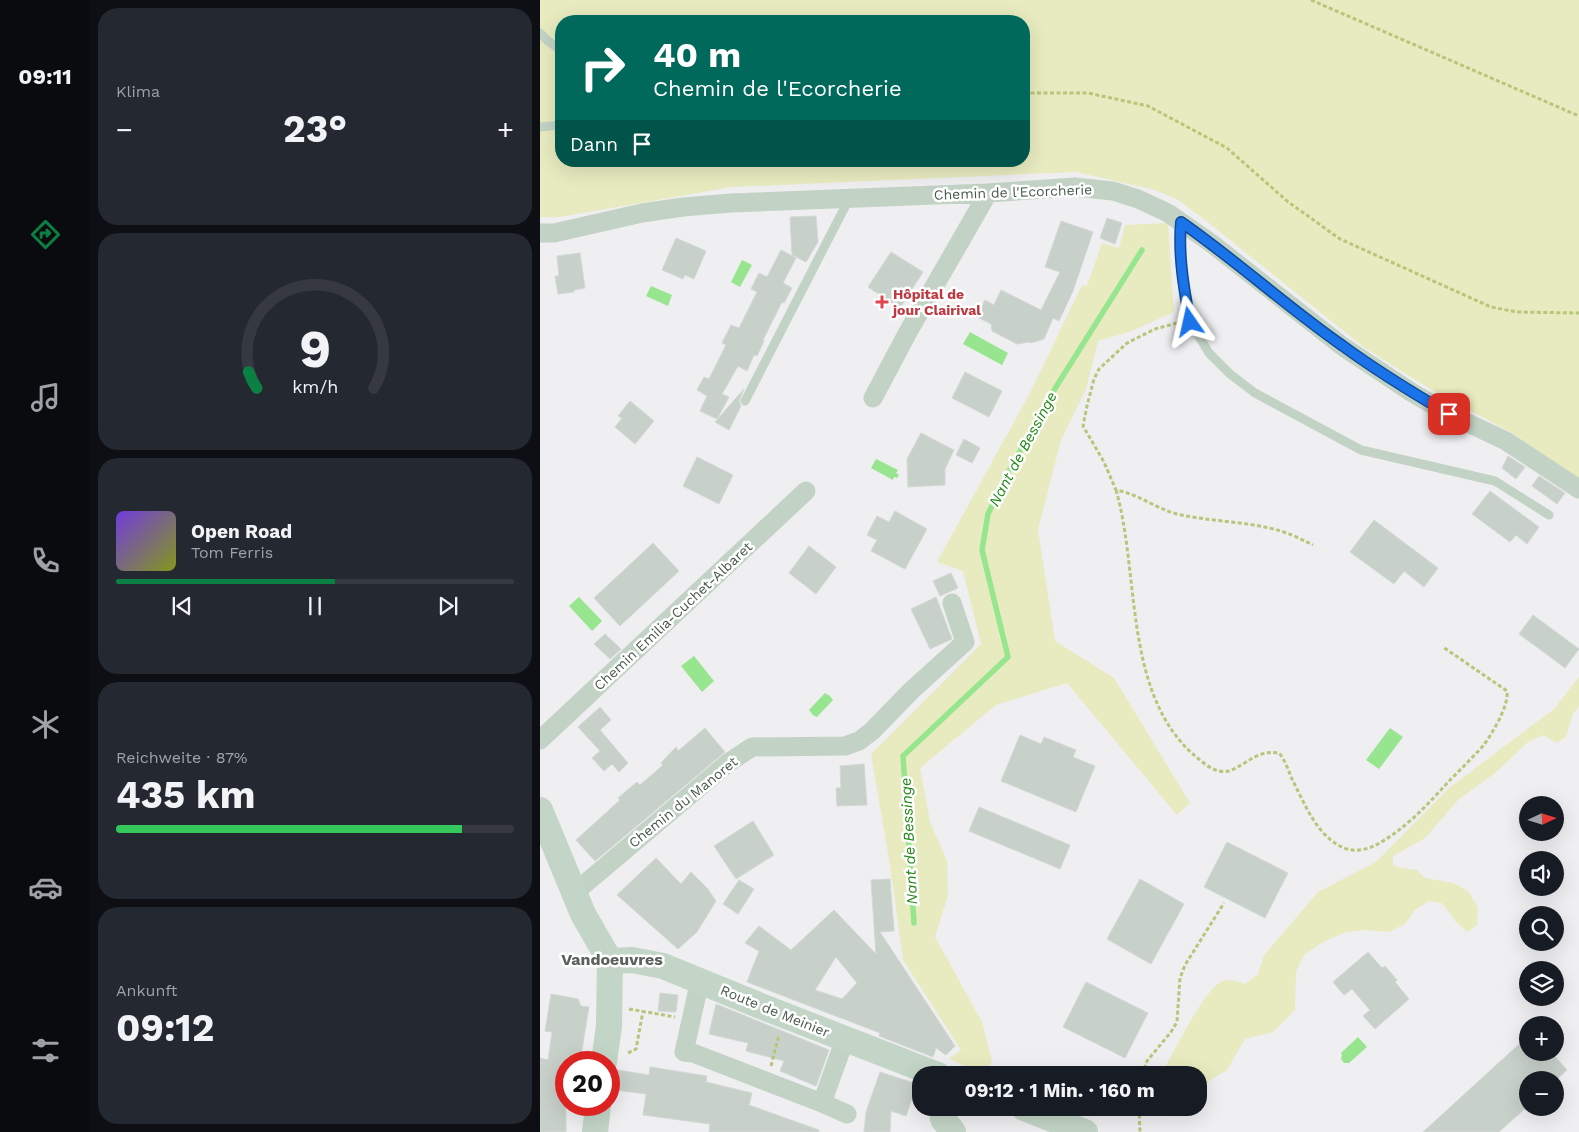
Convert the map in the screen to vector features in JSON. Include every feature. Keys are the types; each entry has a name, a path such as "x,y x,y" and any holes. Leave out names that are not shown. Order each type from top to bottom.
{"street":[{"name":"Chemin de l'Ecorcherie","path":"540,233 554,233 642,213 731,203 988,193 1075,187 1112,191 1138,199 1168,213 1211,243 1350,351 1411,392 1449,414 1506,441 1579,489"},
{"path":"873,398 908,332 988,193"},
{"name":"Chemin Emilia-Cuchet-Albaret","path":"540,740 806,491"},
{"name":"Chemin du Manoret","path":"574,893 728,763 752,747 845,746 859,741 872,731 912,690 965,642 952,603"},
{"path":"541,816 583,914 610,961 609,1018 613,1051"},
{"name":"Route de Meinier","path":"610,961 632,960 663,966 915,1066"},
{"path":"700,980 684,1052 693,1053 767,1081 847,1114"},
{"path":"822,1103 846,1039"},
{"path":"595,1132 597,1116"},
{"path":"942,1116 953,1132"},
{"path":"1044,1116 1085,1132"}],"lane":[{"path":"540,33 555,46"},
{"path":"540,127 555,126"},
{"path":"745,400 849,198"},
{"path":"1181,222 1180,240 1184,290 1190,322 1209,353 1230,374 1255,393 1361,450 1495,481 1549,515"}],"path":[{"path":"1311,0 1579,116"},
{"path":"1030,93 1088,93 1148,106 1227,148 1286,201 1340,239 1491,306 1517,312 1579,313"},
{"path":"1190,322 1155,328 1141,335 1127,343 1100,369 1090,391 1084,426 1104,462 1116,490 1123,514 1139,642 1152,689 1170,727 1185,747 1202,762 1217,771 1224,772 1260,754 1267,752 1279,753 1315,822 1328,838 1343,848 1356,851 1366,849 1386,839 1401,828 1431,800 1484,745 1498,723 1505,706 1507,691 1443,647"},
{"path":"1116,490 1134,494 1159,508 1175,513 1269,528 1294,536 1313,545"},
{"path":"1146,1066 1148,1060 1177,1022 1180,978 1185,965 1224,903"},
{"path":"624,1008 691,1020"},
{"path":"620,1056 636,1049 643,1011"},
{"path":"767,1081 779,1034 802,1033 806,1024"},
{"path":"1139,1116 1140,1132"}],"shaded area":[{"path":"540,0 1579,0 1579,479 1514,434 1435,392 1365,348 1209,223 1178,200 1155,190 1076,172 732,187 560,217 540,217"},
{"path":"1168,223 1174,312 1129,332 1098,341 1086,389 1061,440 1038,530 1055,641 1114,678 1190,803 1177,815 1067,683 996,705 920,768 930,822 947,861 948,895 935,937 982,1022 992,1061 990,1066 964,1066 949,1058 961,1050 903,960 890,865 871,754 981,644 963,571 937,562 1031,391 1082,285 1087,286 1102,243 1119,248 1125,225"},
{"path":"742,260 752,265 740,287 731,282"},
{"path":"651,286 672,295 668,306 646,296"},
{"path":"970,332 1008,353 1002,365 963,344"},
{"path":"876,459 898,470 896,473 899,475 897,478 894,477 893,480 871,468"},
{"path":"579,597 602,621 592,631 569,606"},
{"path":"694,656 714,681 702,692 681,666"},
{"path":"1579,677 1579,706 1573,714 1566,737 1557,743 1543,735 1528,742 1495,773 1459,799 1425,838 1393,856 1393,865 1417,870 1425,878 1453,883 1468,891 1478,908 1477,925 1467,932 1456,922 1442,903 1429,901 1414,911 1405,924 1389,932 1366,930 1346,932 1323,942 1304,955 1296,971 1295,1010 1273,1032 1245,1039 1227,1070 1207,1082 1207,1066 1166,1066 1196,1012 1219,983 1225,980 1232,980 1245,984 1258,974 1264,955 1318,892 1376,862 1449,788 1554,709"},
{"path":"825,693 833,700 817,717 809,710"},
{"path":"1390,728 1403,737 1379,769 1366,760"},
{"path":"1358,1037 1367,1047 1349,1063 1344,1063 1341,1059 1341,1053"}],"building":[{"path":"816,216 818,242 806,262 792,255 790,217"},
{"path":"1107,218 1122,223 1115,244 1100,238"},
{"path":"1061,221 1093,232 1073,291 1059,321 1053,318 1044,339 1031,343 1017,344 992,331 991,324 977,317 985,300 994,305 1001,290 1041,310 1060,272 1045,267"},
{"path":"676,238 706,251 694,279 685,275 683,279 662,270"},
{"path":"781,250 796,258 783,283 792,288 784,303 782,302 757,356 754,355 747,371 738,366 722,394 729,397 717,419 700,411 707,396 697,390 704,377 709,379 726,345 722,343 731,325 739,328 757,292 751,289 759,273 767,277"},
{"path":"891,252 923,272 900,308 868,287"},
{"path":"580,253 585,288 574,290 574,292 558,294 555,276 559,276 557,256"},
{"path":"965,372 1002,391 989,417 952,398"},
{"path":"744,389 739,401 741,406 729,430 715,422"},
{"path":"630,401 654,421 635,444 615,427 622,418 618,416"},
{"path":"921,433 954,450 945,469 945,485 908,487 907,459"},
{"path":"964,439 980,448 972,463 956,455"},
{"path":"1508,456 1525,467 1516,479 1502,468"},
{"path":"697,457 733,475 719,504 683,486"},
{"path":"1539,476 1565,493 1557,504 1532,486"},
{"path":"1490,491 1539,527 1527,544 1516,535 1510,542 1472,514"},
{"path":"895,511 927,529 905,569 871,551 877,540 867,535 877,516 889,522"},
{"path":"1374,520 1438,568 1424,587 1404,571 1394,584 1350,552"},
{"path":"653,543 679,571 620,626 594,598"},
{"path":"809,546 836,567 816,594 789,573"},
{"path":"951,573 958,588 940,596 933,581"},
{"path":"936,597 952,639 930,649 911,609"},
{"path":"1533,615 1579,649 1565,668 1519,634"},
{"path":"605,634 621,649 610,659 594,644"},
{"path":"600,707 611,720 600,730 628,763 619,772 612,764 604,771 592,758 600,751 578,727"},
{"path":"705,728 725,752 595,861 576,840 620,800 618,798 637,782 640,785 663,765 661,763 676,747 678,751"},
{"path":"1020,735 1041,744 1044,737 1076,750 1073,757 1095,766 1076,812 1001,781"},
{"path":"864,764 867,805 837,806 836,788 841,788 840,766"},
{"path":"979,807 1070,845 1060,869 969,831"},
{"path":"753,821 774,855 736,879 714,846"},
{"path":"1227,842 1288,873 1265,918 1204,887"},
{"path":"656,858 681,884 691,872 707,888 716,901 697,932 678,949 617,895"},
{"path":"890,879 894,931 880,932 955,1046 946,1055 936,1048 933,1057 879,1036 880,1033 747,982 759,951 745,943 759,926 791,950 834,910 876,954 871,880","holes":["836,957 857,983 842,999 815,990"]},
{"path":"1140,879 1184,904 1151,964 1107,939"},
{"path":"739,880 754,889 738,914 723,904"},
{"path":"1368,952 1382,968 1385,966 1409,999 1375,1029 1363,1016 1370,1010 1352,989 1344,995 1333,982"},
{"path":"1086,982 1148,1013 1125,1058 1063,1027"},
{"path":"660,993 678,995 676,1012 658,1011"},
{"path":"551,994 578,999 581,1006 589,1007 582,1051 555,1051 555,1116 566,1116 566,1132 540,1132 540,1058 548,1060 552,1032 545,1031"},
{"path":"716,1004 829,1050 816,1086 780,1071 784,1061 746,1051 748,1043 709,1034"},
{"path":"1519,1044 1519,1061 1559,1061 1567,1070 1564,1073 1564,1071 1519,1071 1519,1114 1499,1132 1423,1132"},
{"path":"650,1067 707,1076 706,1082 752,1093 749,1105 819,1130 819,1132 709,1132 710,1124 643,1115 646,1094 620,1091 620,1070 649,1075"},
{"path":"880,1072 912,1082 912,1099 906,1116 891,1111 890,1132 864,1132 866,1112"}],"waterway":[{"name":"Nant de Bessinge","path":"914,923 903,756 1008,657 982,550 988,514 1010,469 1056,387 1142,250"}],"place":[{"name":"Hôpital de jour Clairival","path":"882,302"}],"district":[{"name":"Vandoeuvres","path":"612,959"}],"route":[{"path":"1190,322 1184,290 1180,240 1181,222 1211,243 1342,346 1411,392 1449,414"}]}
